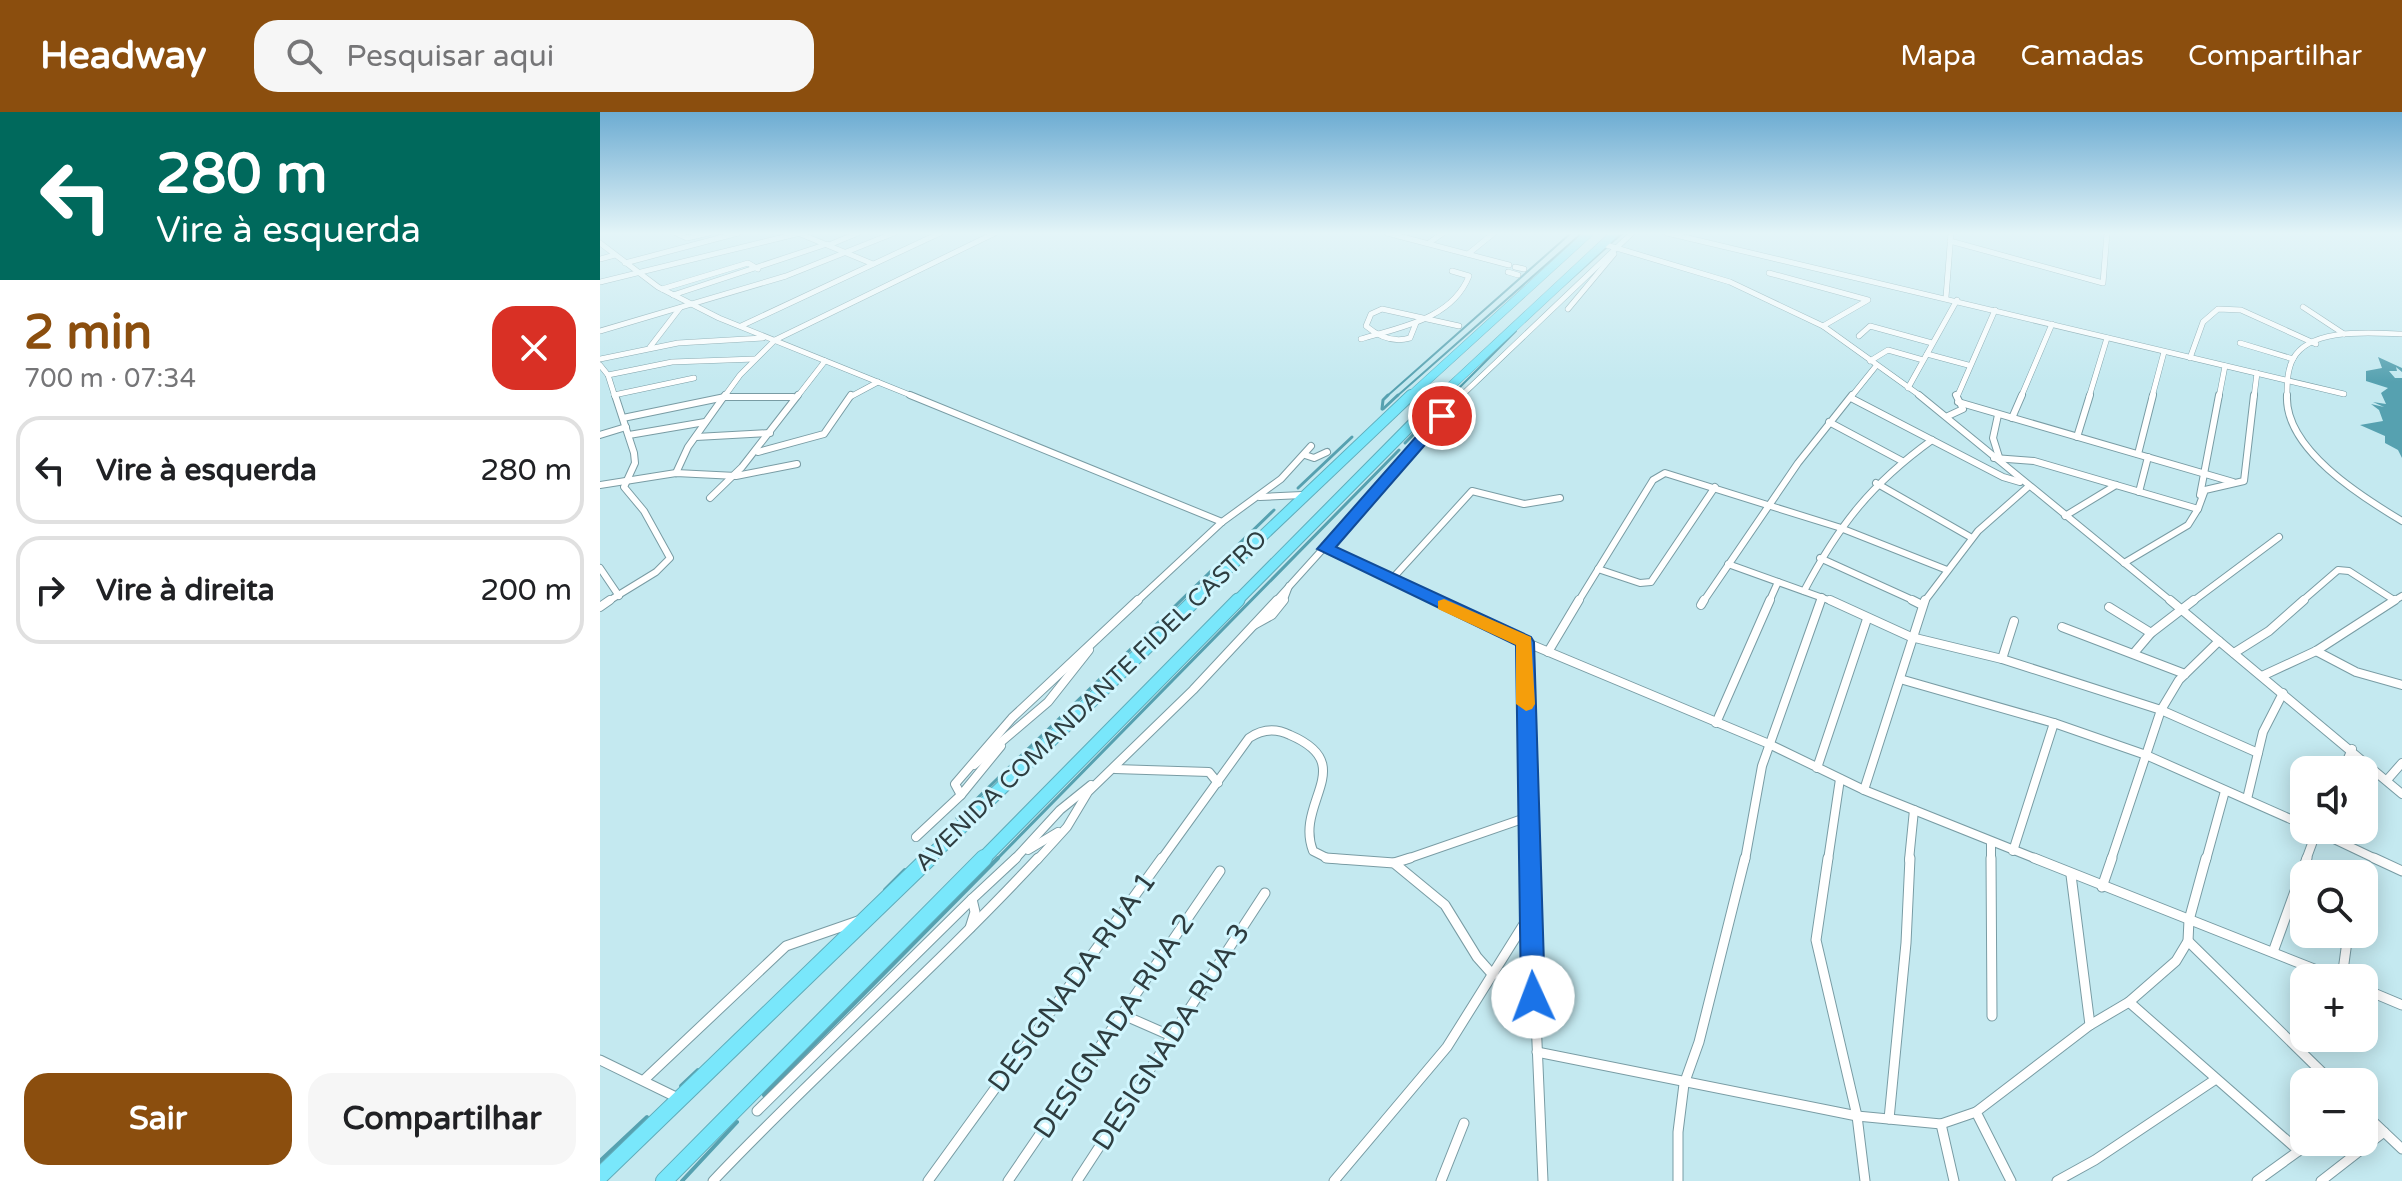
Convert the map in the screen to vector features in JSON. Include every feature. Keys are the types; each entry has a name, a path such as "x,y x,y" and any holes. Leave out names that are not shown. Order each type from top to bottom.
{"highway":[{"name":"AVENIDA COMANDANTE FIDEL CASTRO","path":"600,1176 1302,495 1534,283"},
{"name":"AVENIDA COMANDANTE FIDEL CASTRO","path":"664,1181 749,1106 1477,359 1560,283"}],"street":[{"path":"653,283 741,326 1222,522"},
{"path":"662,289 682,283"},
{"path":"673,295 713,283"},
{"path":"600,331 758,283"},
{"path":"741,326 833,283"},
{"path":"600,359 650,347 772,338 889,283"},
{"path":"1361,339 1424,319 1468,283"},
{"path":"713,1181 771,1120 969,932 1067,827 1088,792 1115,768 1325,549 1454,403 1563,297 1583,283"},
{"path":"1568,309 1586,283"},
{"path":"1732,283 1823,326 1948,416 2026,484 2352,749 2402,794"},
{"path":"1805,283 1868,300 1823,326"},
{"path":"1884,283 2344,394"},
{"path":"1946,297 1947,283"},
{"path":"1563,297 1579,294"},
{"path":"1908,388 1957,300"},
{"path":"1393,304 1386,310 1371,314 1367,329 1390,340 1406,341 1415,331 1416,323"},
{"path":"650,347 681,307"},
{"path":"2303,307 2344,334"},
{"path":"2190,358 2203,322 2218,309 2241,310 2316,344"},
{"path":"1386,310 1459,326"},
{"path":"1948,416 1962,410 1956,396 1995,310"},
{"path":"2012,418 2052,324"},
{"path":"1859,336 1870,326 1932,343"},
{"path":"2402,334 2344,334 2316,344 2293,359 2287,411 2325,467 2350,490 2402,521"},
{"path":"676,473 705,422 772,338"},
{"path":"2077,437 2107,338"},
{"path":"2240,343 2293,359"},
{"path":"1701,605 1829,422 1851,398 1873,364 1888,350 1968,365"},
{"path":"2138,454 2164,352"},
{"path":"608,375 672,362 755,359"},
{"path":"710,498 757,453 793,397 825,361"},
{"path":"600,365 608,375 629,435 635,463 624,487 644,511 670,558 600,607"},
{"path":"2124,563 2188,525 2198,509 2225,366"},
{"path":"2200,498 2211,487 2244,481 2257,373"},
{"path":"614,395 694,378"},
{"path":"757,453 824,434 853,393 878,382"},
{"path":"623,418 725,397 793,397"},
{"path":"1851,398 2003,477 2026,484"},
{"path":"1958,402 2238,484"},
{"path":"1996,457 1993,438 1998,415"},
{"path":"629,435 705,422"},
{"path":"1829,422 1902,461"},
{"path":"682,425 697,434 770,433"},
{"path":"600,435 626,427"},
{"path":"1804,591 1838,527 1876,483 1932,440"},
{"path":"1394,444 1415,450"},
{"path":"961,795 955,784 1012,718 1222,522 1260,497 1311,446"},
{"path":"1305,455 1314,458 1327,452"},
{"path":"1996,457 2034,461 2198,509"},
{"path":"2139,492 2148,457"},
{"path":"600,485 628,478 676,473 736,476 797,464"},
{"path":"1548,652 1656,476 1676,474 1771,504 1947,570"},
{"path":"1876,483 1972,538"},
{"path":"1864,790 1922,605 1972,538 2026,484"},
{"path":"2065,516 2116,485"},
{"path":"1598,569 1640,583 1651,582 1715,487"},
{"path":"1391,580 1469,492 1478,491 1524,504 1560,498"},
{"path":"1260,497 1302,495"},
{"path":"2134,653 2151,633 2279,537"},
{"path":"1325,549 1525,642 1769,744 1864,790 2071,875 2304,964"},
{"path":"1820,558 1922,605"},
{"path":"1728,564 1822,597 1911,637 2002,659 2161,710 2258,753"},
{"path":"600,568 619,596"},
{"path":"2234,653 2269,631 2338,570 2349,571 2394,600"},
{"path":"1716,723 1778,582"},
{"path":"2262,676 2316,651 2402,596"},
{"path":"1678,1181 1678,1132 1684,1084 1699,1042 1742,876 1762,766 1822,597"},
{"path":"2109,607 2151,633"},
{"path":"1817,768 1867,619"},
{"path":"2002,659 2014,621"},
{"path":"2062,627 2185,674"},
{"path":"963,773 1048,702 1098,637"},
{"path":"2102,887 2161,710 2185,674 2219,641"},
{"path":"1525,642 1530,915 1543,1181"},
{"path":"2316,651 2352,671 2402,685"},
{"path":"1900,679 2054,723 2146,755 2290,819"},
{"path":"2247,799 2267,723 2283,693"},
{"path":"2013,851 2054,723"},
{"name":"DESIGNADA RUA 1","path":"928,1181 1252,735 1269,730 1306,739 1316,746 1324,758 1307,837 1309,847 1327,858 1394,863"},
{"path":"916,837 961,795 1004,741"},
{"path":"2349,756 2352,749"},
{"path":"2387,780 2402,763"},
{"path":"771,1120 749,1106 1019,856 1077,795 1115,768 1209,772 1218,783"},
{"path":"1840,779 1816,940 1857,1116 1865,1181"},
{"path":"1537,1052 1684,1084 1740,1091 1857,1116 1941,1124 1976,1112 2090,1025 2129,1002 2176,961 2188,941 2189,920 2225,791"},
{"path":"1889,1119 1906,943 1905,906 1914,810"},
{"path":"1394,863 1528,817"},
{"path":"1019,856 1067,827"},
{"path":"1991,842 1992,1016"},
{"path":"2273,952 2311,844"},
{"path":"2345,844 2402,871"},
{"path":"1394,863 1445,905 1461,926 1477,957 1493,975"},
{"name":"DESIGNADA RUA 2","path":"1008,1181 1220,871"},
{"path":"2071,875 2090,1025"},
{"name":"DESIGNADA RUA 3","path":"1077,1181 1169,1035 1265,893"},
{"path":"969,932 975,912 972,899"},
{"path":"1334,1181 1440,1057 1530,915"},
{"path":"645,1079 786,946 811,935 867,919"},
{"path":"2188,941 2318,1068"},
{"path":"2378,995 2402,1005"},
{"path":"2129,1002 2290,1143"},
{"path":"1121,1014 1169,1035"},
{"path":"600,1060 645,1079 680,1099"},
{"path":"2057,1181 2095,1160 2216,1079"},
{"path":"1976,1112 2011,1181"},
{"path":"1441,1181 1464,1123"},
{"path":"1941,1124 1954,1181"},
{"path":"2378,1126 2402,1149"},
{"path":"2378,1135 2384,1132"},
{"path":"2257,1181 2292,1156"},
{"path":"2321,1181 2348,1156"}],"water":[{"path":"2378,357 2402,368 2402,372 2396,367 2397,371 2389,371 2395,378 2402,378 2402,458 2398,450 2385,443 2385,436 2360,425 2383,421 2379,410 2371,404 2384,407 2373,402 2386,404 2381,393 2388,388 2366,381 2366,371 2382,368"}],"waterway":[{"path":"1386,397 1515,283"},
{"path":"1396,397 1525,283"},
{"path":"1562,287 1567,283"},
{"path":"1452,395 1516,331"},
{"path":"1383,409 1398,395"},
{"path":"1405,443 1452,395"},
{"path":"1382,409 1386,397"},
{"path":"1298,488 1352,437"},
{"path":"996,860 1399,450"},
{"path":"957,818 1274,510"},
{"path":"764,1095 998,858"},
{"path":"885,890 905,870"},
{"path":"681,1086 698,1070"},
{"path":"600,1161 647,1117"},
{"path":"682,1181 737,1122"}],"slow traffic":[{"path":"1444,605 1525,642 1526,704"}],"route":[{"path":"1442,416 1325,549 1525,642 1533,997"}]}
